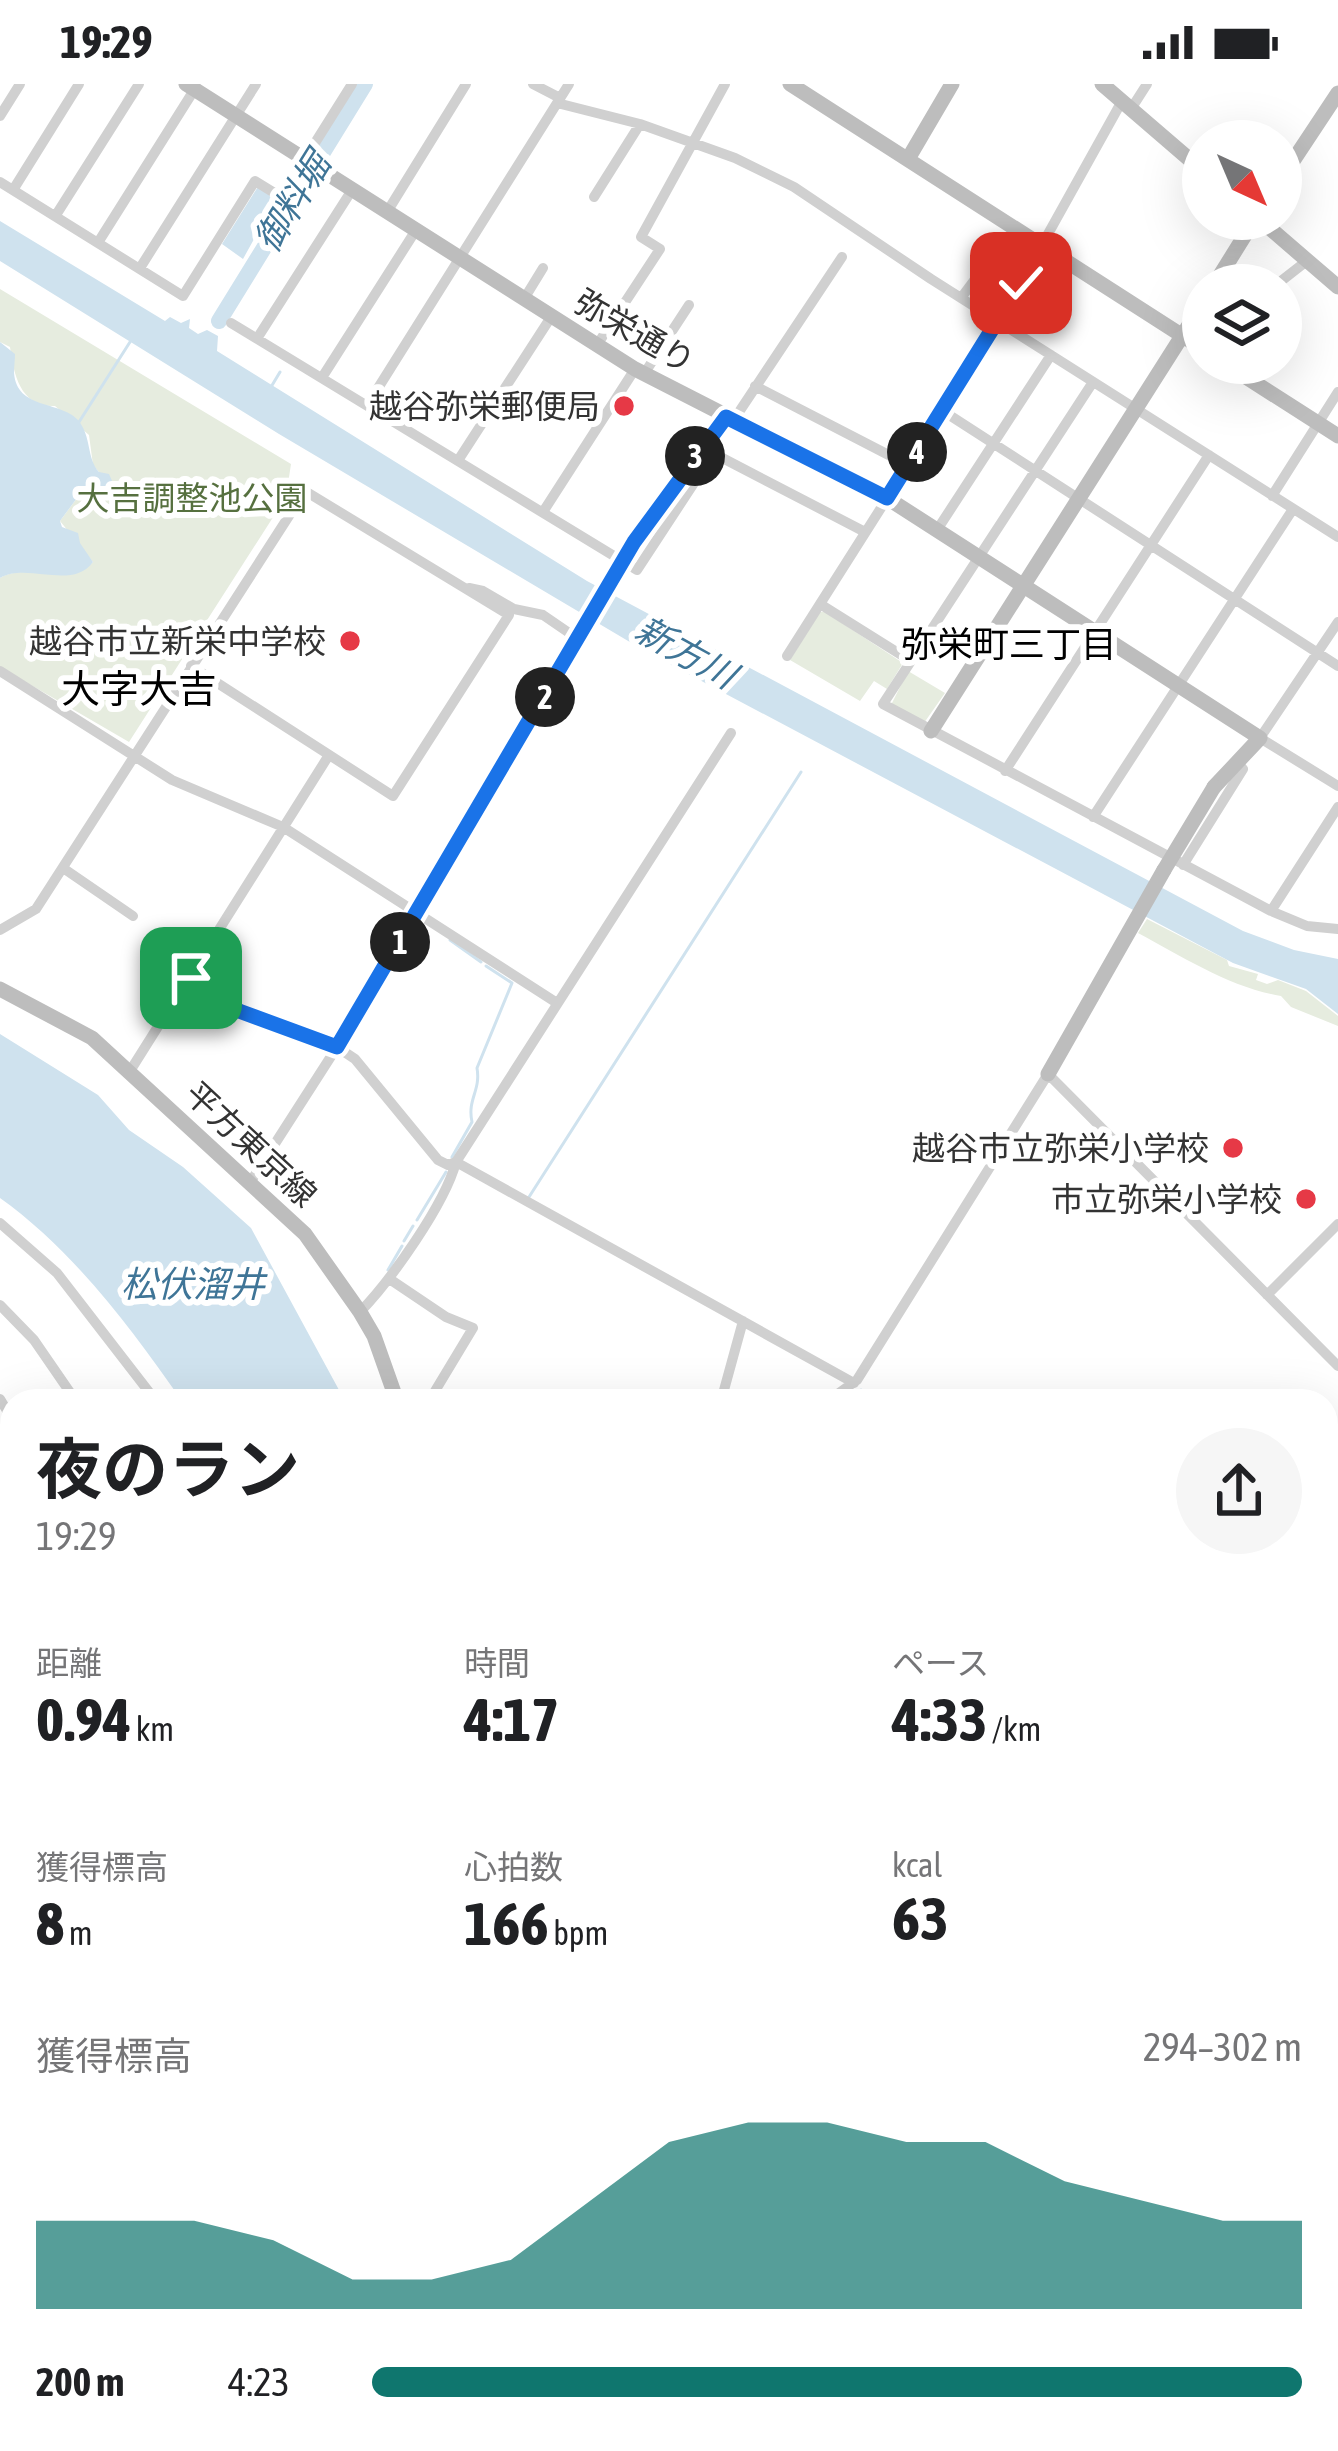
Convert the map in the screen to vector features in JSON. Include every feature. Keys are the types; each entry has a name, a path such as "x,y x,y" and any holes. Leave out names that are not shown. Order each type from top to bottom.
{"street":[{"path":"0,116 20,84"},
{"path":"13,190 79,84"},
{"path":"56,215 139,84"},
{"path":"140,268 256,84"},
{"path":"0,182 183,296 255,182 281,197 312,164 352,84"},
{"path":"387,212 466,84"},
{"path":"533,84 559,100 734,158 794,187 1338,538"},
{"path":"368,404 569,84"},
{"path":"597,345 660,249 641,237 725,84"},
{"path":"790,84 1182,336 931,731"},
{"path":"908,159 952,84"},
{"path":"1102,84 1182,153"},
{"path":"787,656 999,322 1126,105 1147,84"},
{"path":"99,241 193,86"},
{"name":"弥栄通り","path":"193,86 639,372 887,498 1260,738"},
{"path":"1302,147 1338,93"},
{"path":"595,196 640,124"},
{"path":"258,337 352,190"},
{"path":"323,376 416,230"},
{"path":"1283,240 1338,287"},
{"path":"251,1181 337,1047 634,542 754,386 842,257"},
{"path":"1302,265 1308,260"},
{"path":"524,299 543,268"},
{"path":"962,298 979,274"},
{"path":"543,512 689,305"},
{"path":"459,459 551,316"},
{"path":"231,323 637,570 704,451"},
{"path":"937,530 1051,356"},
{"path":"1093,382 883,704 1271,911 1307,926 1338,929"},
{"path":"1256,384 1338,436"},
{"path":"754,386 908,465"},
{"path":"1272,496 1338,392"},
{"path":"943,411 1338,666"},
{"path":"704,451 865,532"},
{"path":"1006,770 1209,455"},
{"path":"0,930 37,909 191,666 305,491 509,616 393,796 191,666"},
{"path":"1093,818 1294,509"},
{"path":"462,587 484,591 514,609 543,615 580,636"},
{"path":"820,604 911,661"},
{"path":"845,1389 854,1383 1048,1074 1214,787 1260,738 1338,622"},
{"path":"0,671 172,780 283,827 556,1004"},
{"path":"360,1312 391,1280 451,1182 456,1162 731,733"},
{"path":"1260,738 1338,786"},
{"path":"130,1071 329,755"},
{"path":"1183,865 1243,769 1237,761"},
{"path":"1271,911 1338,807"},
{"path":"63,868 133,916"},
{"path":"170,933 205,956"},
{"path":"191,978 239,1011 337,1047 355,1059 438,1160 448,1166 456,1162"},
{"name":"平方東京線","path":"0,989 75,1026 251,1181 320,1252 374,1336 393,1389"},
{"path":"1048,1074 1338,1366"},
{"path":"456,1162 854,1383"},
{"path":"0,1222 57,1273 147,1389"},
{"path":"1267,1294 1338,1224"},
{"path":"391,1280 446,1317 473,1328 435,1389"},
{"path":"0,1305 34,1340 68,1389"},
{"path":"725,1389 743,1321"}],"green space":[{"name":"大吉調整池公園","path":"0,289 291,464 286,497 129,742 0,667 0,578 23,572 71,574 93,562 60,521 83,490 96,491 99,472 93,465 89,435 55,406 34,401 21,387 10,347 0,342"},
{"path":"820,612 903,663 887,689 874,681 860,701 790,660"},
{"path":"908,671 945,693 924,723 891,705"},
{"path":"1147,919 1227,960 1229,966 1258,974 1256,980 1267,984 1278,980 1306,991 1338,1016 1338,1026 1291,1007 1281,996 1208,970 1138,933"}],"water":[{"path":"259,185 278,196 243,259 222,244"},
{"name":"新方川","path":"0,221 165,321 190,319 189,328 198,334 207,330 218,336 217,351 587,581 1243,931 1294,950 1338,959 1338,1014 1306,989 1233,963 645,651 279,434 0,261"},
{"path":"0,342 15,354 14,373 23,393 78,420 95,466 109,474 113,483 110,494 103,497 83,490 60,521 62,527 78,533 93,562 74,574 23,573 0,578"},
{"name":"松伏溜井","path":"0,1034 98,1095 129,1130 183,1167 251,1228 338,1389 173,1389 76,1266 0,1198"}],"waterway":[{"name":"御料堀","path":"219,321 365,84"},
{"path":"79,422 130,342"},
{"path":"271,387 280,372"},
{"path":"529,1197 801,772"},
{"path":"450,940 481,962"},
{"path":"452,1157 472,1122 477,1068 512,983 486,966"},
{"path":"417,1220 446,1172"},
{"path":"404,1241 413,1226"},
{"path":"388,1270 402,1246"}],"place":[{"name":"越谷弥栄郵便局","path":"624,406"},
{"name":"越谷市立新栄中学校","path":"350,641"},
{"name":"越谷市立弥栄小学校","path":"1233,1148"},
{"name":"市立弥栄小学校","path":"1306,1199"}],"district":[{"name":"弥栄町三丁目","path":"1009,644"},
{"name":"大字大吉","path":"139,689"}],"route":[{"path":"191,978 239,1011 337,1047 634,542 726,417 887,498 1021,283"}]}
